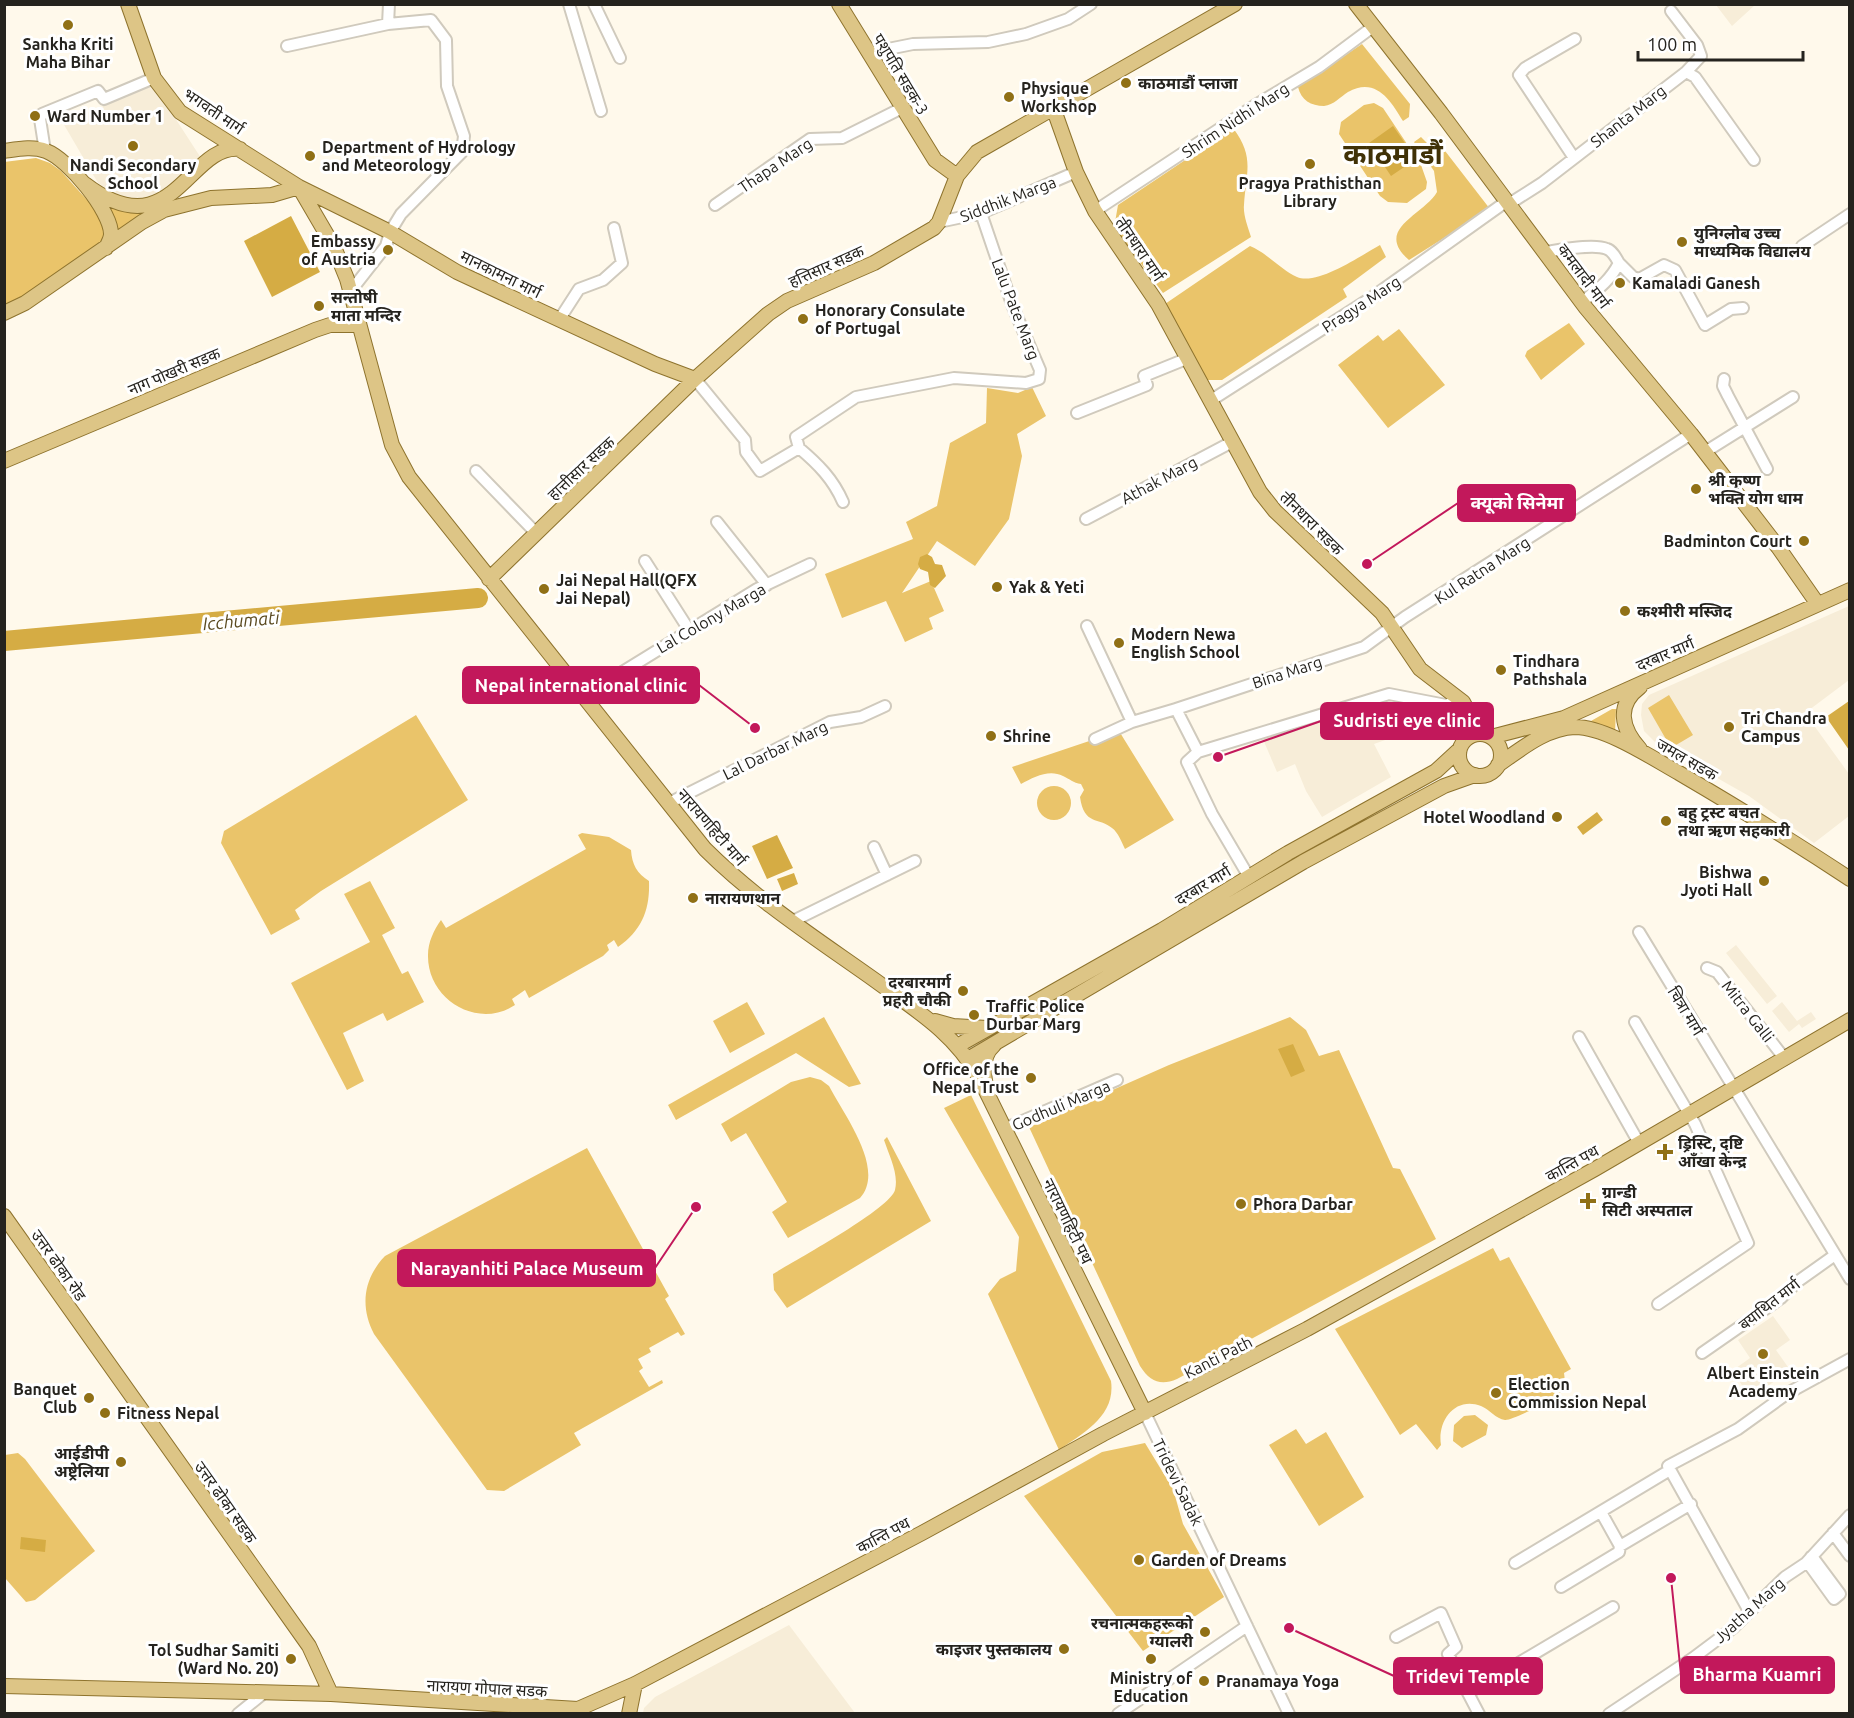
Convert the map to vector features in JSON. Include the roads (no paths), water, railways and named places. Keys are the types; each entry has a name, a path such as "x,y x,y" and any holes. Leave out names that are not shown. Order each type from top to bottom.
{"main road":[{"name":"भगवती मार्ग","path":"128,4 154,78 180,112 299,187"},
{"name":"पशुपति सडक-3","path":"839,4 935,160 957,176"},
{"path":"939,222 957,176 977,152 1054,110 1235,4"},
{"name":"कमलादी मार्ग","path":"1356,4 1508,202 1581,302 1691,434 1817,603"},
{"name":"तीनधारा मार्ग","path":"1054,110 1076,172 1095,211 1158,304 1210,401"},
{"path":"4,151 36,148 45,151 64,161 85,184 109,201 117,203 141,205 285,193 299,187"},
{"path":"4,313 26,303 168,203 212,156 230,148 240,149"},
{"path":"85,184 109,226 111,238 106,248"},
{"name":"मानकामना मार्ग","path":"299,187 390,232 457,272 695,380"},
{"name":"नारायणहिटी मार्ग","path":"299,187 334,247 350,292 392,445 410,477 705,849 737,881 927,1019 959,1045"},
{"name":"हत्तिसार सडक","path":"695,380 748,330 781,305 900,249 926,234 939,222"},
{"name":"नाग पोखरी सडक","path":"4,461 304,334 330,325 358,325"},
{"name":"हात्तीसार सडक","path":"489,579 695,380"},
{"name":"तीनधारा सडक","path":"1210,401 1271,506 1394,628 1420,669 1461,700"},
{"name":"दरबार मार्ग","path":"1491,737 1564,718 1850,590"},
{"path":"1642,752 1628,734 1623,714 1627,698 1651,678"},
{"path":"1461,700 1471,717 1471,727 1463,745 1464,768 1475,775 1486,775 1498,765 1501,753 1491,737 1480,734 1463,745"},
{"name":"जमल सडक","path":"1498,765 1550,732 1575,727 1589,728 1642,752 1774,829 1850,879"},
{"name":"दरबार मार्ग","path":"959,1045 1436,771 1463,745"},
{"name":"दरबार मार्ग","path":"968,1059 1303,862 1444,786 1475,775"},
{"path":"927,1019 953,1026 988,1028"},
{"name":"कान्ति पथ","path":"1307,1329 1690,1114 1850,1020"},
{"path":"990,1099 984,1075 985,1061 989,1049 998,1042"},
{"name":"नारायणहिटी पथ","path":"959,1045 990,1099 1145,1413"},
{"name":"उत्तर ढोका रोड","path":"4,1216 86,1333"},
{"name":"Kanti Path","path":"1145,1413 1307,1329"},
{"name":"उत्तर ढोका सडक","path":"86,1333 309,1646 332,1694"},
{"name":"कान्ति पथ","path":"635,1684 1145,1413"},
{"path":"629,1713 635,1684"},
{"name":"नारायण गोपाल सडक","path":"4,1686 194,1688 332,1694 580,1711 635,1684"}],"street":[{"path":"388,24 389,4"},
{"path":"569,4 601,111"},
{"path":"594,4 620,58"},
{"path":"868,53 913,44 988,42 1026,34 1068,19 1091,4"},
{"name":"Shanta Marg","path":"1508,202 1574,158 1686,72 1701,56 1697,45 1671,11"},
{"path":"287,46 388,24 431,20 446,40 447,86 464,136 462,152 408,206 390,232 386,246 350,292"},
{"name":"Shrim Nidhi Marg","path":"1095,211 1254,106 1319,67 1374,26"},
{"path":"1574,158 1519,75 1525,68 1575,39"},
{"path":"1686,72 1695,76 1754,160"},
{"path":"45,151 40,119 42,114 98,91 104,99 154,78"},
{"name":"Thapa Marg","path":"715,205 810,139 842,138 902,108"},
{"name":"Siddhik Marga","path":"939,222 981,213 1076,172"},
{"name":"Pragya Marg","path":"1210,401 1380,292 1508,202"},
{"name":"Lalu Pate Marg","path":"695,380 745,440 746,452 760,471 799,448 796,437 856,397 954,378 1026,383 1039,379 1040,370 1013,307 981,213"},
{"path":"1802,246 1850,214"},
{"path":"559,320 579,289 603,280 622,263 615,228"},
{"path":"1545,252 1575,248 1607,248 1633,277 1639,279 1664,265 1675,270 1705,325 1724,312 1743,308"},
{"path":"1581,302 1607,283 1619,263"},
{"path":"1077,414 1147,386 1144,376 1186,358"},
{"path":"1724,379 1723,387 1767,469"},
{"path":"1705,452 1793,397"},
{"name":"Kul Ratna Marg","path":"1394,628 1405,617 1691,434"},
{"name":"Athak Marg","path":"1086,519 1232,442"},
{"path":"799,448 819,465 843,502"},
{"path":"476,471 536,533"},
{"path":"717,522 767,585"},
{"path":"645,561 688,630"},
{"name":"Lal Colony Marga","path":"585,695 688,630 767,585 810,564"},
{"path":"1087,626 1132,722"},
{"name":"Bina Marg","path":"1095,739 1132,722 1364,647 1394,628"},
{"path":"1249,877 1212,814 1187,762 1197,752 1384,695 1396,695 1446,705 1461,700"},
{"name":"Lal Darbar Marg","path":"669,803 830,722 861,717 885,706"},
{"path":"1176,709 1197,752"},
{"path":"874,847 887,875"},
{"path":"793,921 915,861"},
{"name":"चित्रा मार्ग","path":"1639,932 1733,1089"},
{"name":"Mitra Galli","path":"1707,968 1717,972 1785,1059"},
{"path":"1635,1022 1690,1114 1748,1243 1658,1304"},
{"path":"1579,1037 1639,1143"},
{"name":"Godhuli Marga","path":"1004,1129 1117,1080"},
{"path":"1733,1089 1850,1279"},
{"name":"बयाथित मार्ग","path":"1702,1353 1781,1298 1797,1282 1835,1255"},
{"path":"1753,1608 1668,1466 1738,1429 1788,1394 1850,1359"},
{"name":"Tridevi Sadak","path":"1145,1413 1289,1713"},
{"path":"1515,1563 1670,1470"},
{"path":"1620,1546 1691,1504"},
{"path":"1561,1587 1619,1552 1620,1546 1601,1512"},
{"name":"Jyatha Marg","path":"1609,1713 1693,1658 1733,1628 1785,1577 1811,1558 1850,1515"},
{"path":"1833,1533 1850,1556"},
{"path":"1746,1594 1753,1608"},
{"path":"1468,1693 1613,1607"},
{"path":"1396,1637 1441,1613 1456,1647 1448,1654 1479,1713"},
{"path":"1118,1713 1247,1626"},
{"path":"238,1713 265,1692"}],"waterway":[{"name":"Icchumati","path":"4,641 478,598"}],"place":[{"name":"Sankha Kriti Maha Bihar","path":"68,25"},
{"name":"काठमाडौं प्लाजा","path":"1126,83"},
{"name":"Physique Workshop","path":"1009,97"},
{"name":"Ward Number 1","path":"35,116"},
{"name":"Nandi Secondary School","path":"133,146"},
{"name":"Department of Hydrology and Meteorology","path":"310,156"},
{"name":"Pragya Prathisthan Library","path":"1310,164"},
{"name":"युनिग्लोब उच्च माध्यमिक विद्यालय","path":"1682,242"},
{"name":"Embassy of Austria","path":"388,250"},
{"name":"Kamaladi Ganesh","path":"1620,283"},
{"name":"सन्तोषी माता मन्दिर","path":"319,306"},
{"name":"Honorary Consulate of Portugal","path":"803,319"},
{"name":"श्री कृष्ण भक्ति योग धाम","path":"1696,489"},
{"name":"Badminton Court","path":"1804,541"},
{"name":"क्यूको सिनेमा","path":"1367,564"},
{"name":"Yak & Yeti","path":"997,587"},
{"name":"Jai Nepal Hall(QFX Jai Nepal)","path":"544,589"},
{"name":"कश्मीरी मस्जिद","path":"1625,611"},
{"name":"Modern Newa English School","path":"1119,643"},
{"name":"Tindhara Pathshala","path":"1501,670"},
{"name":"Tri Chandra Campus","path":"1729,727"},
{"name":"Nepal international clinic","path":"755,728"},
{"name":"Shrine","path":"991,736"},
{"name":"Sudristi eye clinic","path":"1218,757"},
{"name":"Hotel Woodland","path":"1557,817"},
{"name":"बहु ट्रस्ट बचत तथा ऋण सहकारी","path":"1666,821"},
{"name":"Bishwa Jyoti Hall","path":"1764,881"},
{"name":"नारायणथान","path":"693,898"},
{"name":"दरबारमार्ग प्रहरी चौकी","path":"963,991"},
{"name":"Traffic Police Durbar Marg","path":"974,1015"},
{"name":"Office of the Nepal Trust","path":"1031,1078"},
{"name":"ड्रिस्टि, दृष्टि आँखा केन्द्र","path":"1665,1152"},
{"name":"ग्रान्डी सिटी अस्पताल","path":"1588,1201"},
{"name":"Phora Darbar","path":"1241,1204"},
{"name":"Narayanhiti Palace Museum","path":"696,1207"},
{"name":"Albert Einstein Academy","path":"1763,1354"},
{"name":"Election Commission Nepal","path":"1496,1393"},
{"name":"Banquet Club","path":"89,1398"},
{"name":"Fitness Nepal","path":"105,1413"},
{"name":"आईडीपी अष्ट्रेलिया","path":"121,1462"},
{"name":"Garden of Dreams","path":"1139,1560"},
{"name":"Bharma Kuamri","path":"1671,1578"},
{"name":"Tridevi Temple","path":"1289,1628"},
{"name":"रचनात्मकहरूको ग्यालरी","path":"1205,1632"},
{"name":"काइजर पुस्तकालय","path":"1064,1649"},
{"name":"Tol Sudhar Samiti (Ward No. 20)","path":"291,1659"},
{"name":"Ministry of Education","path":"1151,1659"},
{"name":"Pranamaya Yoga","path":"1204,1681"}],"district":[{"name":"काठमाडौं","path":"1393,153"}]}
